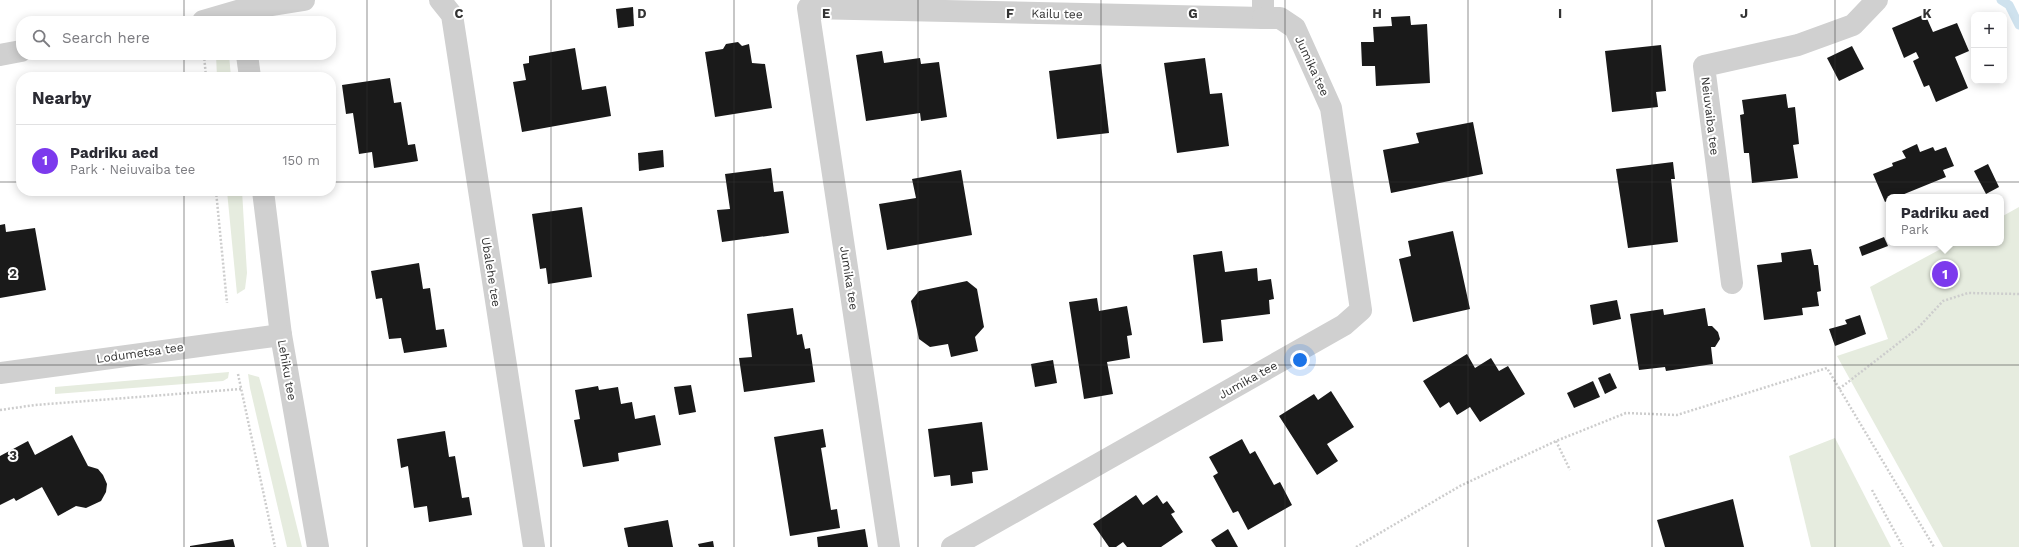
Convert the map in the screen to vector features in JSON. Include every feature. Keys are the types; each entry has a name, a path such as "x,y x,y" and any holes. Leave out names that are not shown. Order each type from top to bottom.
{"street":[{"path":"220,16 241,10 304,0"},
{"name":"Ubalehe tee","path":"440,0 452,15 534,547"},
{"name":"Neiuvaiba tee","path":"1732,283 1704,66 1798,45 1853,25 1877,0"},
{"name":"Kailu tee","path":"808,8 1263,9"},
{"name":"Jumika tee","path":"808,8 889,547"},
{"name":"Jumika tee","path":"952,547 1344,325 1361,310 1331,108 1294,28 1280,18 1263,9"},
{"path":"0,55 16,52"},
{"path":"248,60 249,72"},
{"name":"Lehiku tee","path":"264,196 281,335 318,547"},
{"name":"Lodumetsa tee","path":"0,373 281,335"}],"path":[{"path":"204,60 206,72"},
{"path":"216,196 227,303"},
{"path":"1839,389 1918,328 1943,301 1968,292 2019,294"},
{"path":"1356,547 1460,486 1556,441 1626,413 1677,415 1827,368 1934,547"},
{"path":"238,374 275,547"},
{"path":"0,410 35,405 241,389"},
{"path":"1556,441 1570,470"},
{"path":"1872,490 1903,547"}],"shaded area":[{"path":"216,60 229,60 231,72 217,72"},
{"path":"227,196 242,196 247,273 245,289 237,294"},
{"path":"2019,207 2019,547 1943,547 1837,356 1888,339 1870,287 1946,246 2004,246 2004,215"},
{"path":"229,372 228,378 223,381 55,394 55,387"},
{"path":"248,374 259,377 302,547 287,547"},
{"path":"1835,438 1891,547 1811,547 1789,456"}],"building":[{"path":"633,7 634,26 618,28 616,9"},
{"path":"1925,14 1933,32 1957,23 1969,51 1955,57 1968,88 1936,102 1929,85 1924,87 1913,61 1919,58 1916,52 1904,58 1892,28"},
{"path":"1410,16 1411,25 1427,24 1430,83 1376,86 1375,66 1362,66 1361,42 1374,42 1373,27 1392,26 1391,17"},
{"path":"738,42 742,46 749,44 752,63 765,64 772,108 715,117 705,52 723,49 726,44"},
{"path":"1661,45 1666,91 1656,92 1658,107 1612,112 1605,51"},
{"path":"1852,46 1864,69 1839,81 1827,58"},
{"path":"575,48 582,90 606,86 611,116 522,132 513,82 526,80 523,64 529,63 529,56"},
{"path":"882,51 884,63 920,58 921,64 939,62 947,117 921,121 920,113 866,121 856,55"},
{"path":"1205,58 1210,94 1222,93 1229,146 1177,153 1164,63"},
{"path":"1101,64 1109,133 1057,139 1049,71"},
{"path":"390,78 394,103 401,102 408,145 415,144 418,161 374,168 372,152 359,154 353,113 346,114 342,85"},
{"path":"1786,94 1788,108 1795,107 1799,144 1793,145 1798,178 1752,183 1749,153 1744,153 1740,115 1744,114 1742,100"},
{"path":"1473,122 1483,174 1391,193 1383,150 1419,143 1416,133"},
{"path":"1917,144 1920,152 1933,147 1935,151 1946,147 1954,166 1943,170 1946,177 1904,194 1886,194 1885,202 1873,174 1893,166 1892,163 1906,158 1902,151"},
{"path":"663,150 664,167 639,171 638,153"},
{"path":"1673,162 1675,179 1671,179 1678,242 1628,248 1616,169"},
{"path":"1988,164 1999,187 1986,194 1974,171"},
{"path":"771,168 774,192 783,191 789,233 722,242 717,210 730,209 725,174"},
{"path":"961,170 972,235 887,250 879,204 916,198 912,179"},
{"path":"582,207 592,277 548,284 546,268 540,269 532,214"},
{"path":"5,224 6,232 35,228 46,290 0,298 0,225"},
{"path":"1453,231 1470,309 1413,322 1399,259 1411,256 1408,241"},
{"path":"1884,237 1886,246 1888,246 1862,256 1859,247"},
{"path":"1811,249 1814,265 1818,265 1821,291 1817,292 1819,306 1802,308 1803,315 1764,320 1757,265 1782,262 1781,253"},
{"path":"1222,251 1225,272 1257,268 1258,281 1271,279 1274,299 1269,300 1270,314 1221,320 1223,341 1203,343 1193,255"},
{"path":"419,263 423,289 430,288 436,330 444,329 447,347 404,353 401,338 389,339 382,298 376,299 371,271"},
{"path":"967,281 977,289 984,327 975,337 978,351 951,357 948,344 930,347 919,339 911,301 919,291"},
{"path":"1097,298 1099,311 1127,306 1132,335 1127,336 1130,358 1107,362 1113,394 1084,399 1069,302"},
{"path":"1617,300 1621,319 1593,325 1590,305"},
{"path":"793,308 797,335 802,334 805,349 810,348 815,382 744,392 739,358 752,357 747,314"},
{"path":"1705,308 1708,326 1712,326 1718,332 1720,339 1715,347 1711,347 1713,364 1666,371 1665,367 1639,370 1630,314 1663,309 1664,315"},
{"path":"1860,315 1866,334 1835,346 1829,329 1847,324 1845,320"},
{"path":"1467,354 1475,368 1491,358 1499,371 1508,366 1525,394 1480,422 1470,407 1457,415 1449,402 1440,408 1423,381"},
{"path":"1053,360 1057,383 1035,387 1031,364"},
{"path":"1610,373 1617,388 1605,394 1598,378"},
{"path":"1593,381 1600,397 1574,408 1567,393"},
{"path":"691,385 696,412 679,415 674,387"},
{"path":"598,386 599,390 618,387 621,404 632,402 635,419 655,415 661,445 618,453 619,461 583,467 574,420 580,419 575,390"},
{"path":"1331,391 1354,427 1327,444 1338,461 1317,475 1279,416 1314,394 1318,400"},
{"path":"982,422 988,470 972,472 973,483 951,486 950,475 934,477 928,429"},
{"path":"823,429 826,447 821,448 831,510 837,509 840,528 790,536 774,437"},
{"path":"445,431 449,457 455,456 462,498 469,497 472,515 429,522 427,506 414,508 408,466 401,468 397,439"},
{"path":"72,435 88,466 98,469 103,475 107,484 106,492 101,501 86,508 76,506 58,516 42,487 16,501 14,498 0,505 0,456 28,441 35,455"},
{"path":"1242,439 1250,454 1255,451 1274,485 1280,482 1292,505 1248,530 1238,511 1233,513 1213,476 1218,473 1209,457"},
{"path":"1136,495 1143,505 1157,495 1163,504 1167,501 1175,512 1171,514 1183,532 1161,547 1127,547 1123,542 1116,547 1109,547 1093,524"},
{"path":"1733,499 1744,547 1665,547 1657,520"},
{"path":"668,520 673,547 628,547 624,528"},
{"path":"865,529 868,547 818,547 817,537"},
{"path":"1228,529 1238,547 1216,547 1211,540"},
{"path":"233,539 235,547 190,547 190,546"},
{"path":"713,541 714,547 699,547 698,544"}],"waterway":[{"path":"2001,0 2009,5 2019,25"}],"place":[{"name":"Padriku aed","path":"1945,274"}]}
